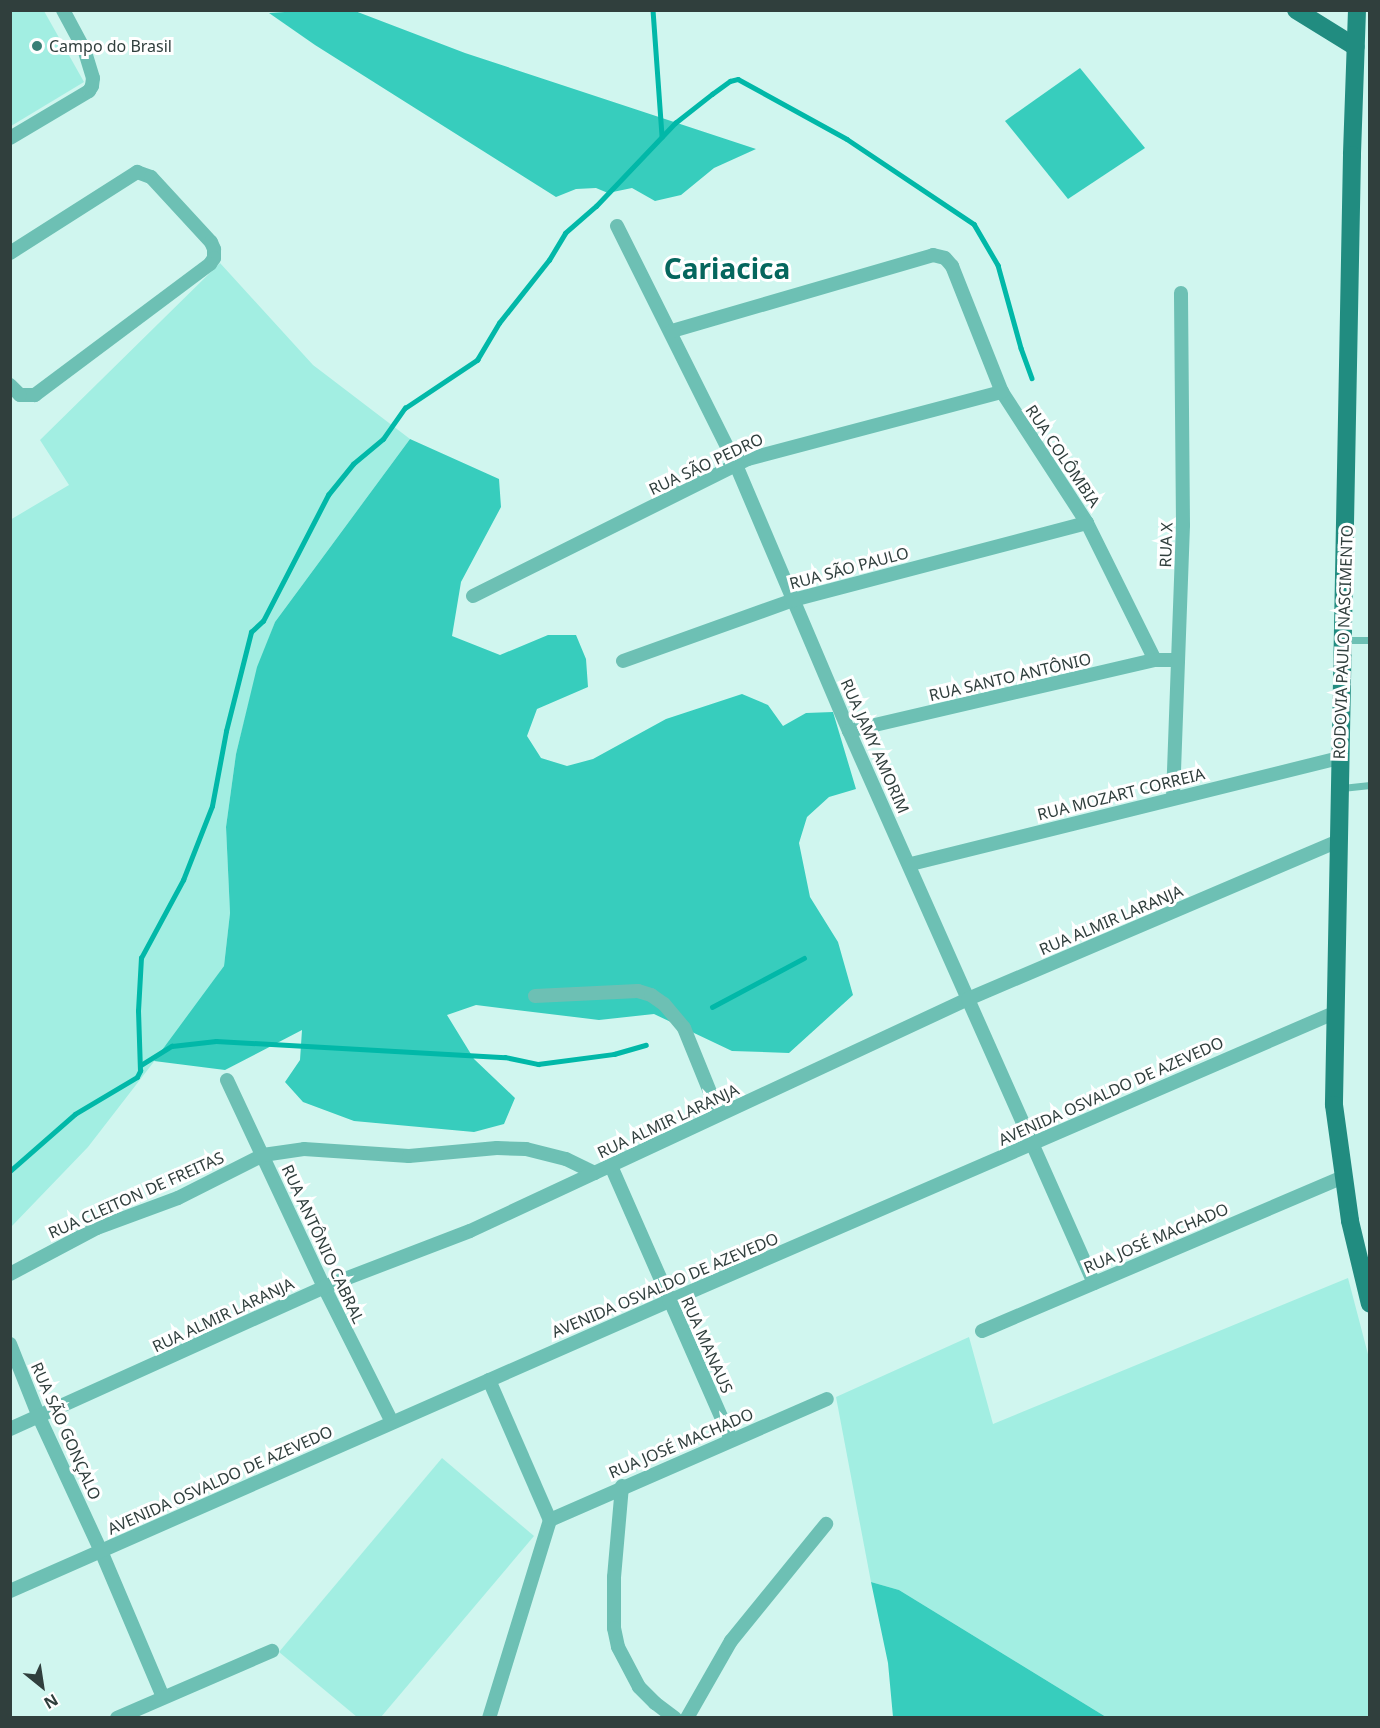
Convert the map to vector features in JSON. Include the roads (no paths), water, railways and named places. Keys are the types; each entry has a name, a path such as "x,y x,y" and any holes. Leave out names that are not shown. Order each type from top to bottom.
{"main road":[{"path":"1296,10 1356,47"},
{"name":"RODOVIA PAULO NASCIMENTO","path":"1357,10 1356,47 1362,78 1342,640 1334,1105 1343,1177 1358,1259 1370,1304"}],"street":[{"path":"10,138 89,91 93,78 91,65 63,10"},
{"path":"10,253 127,175 136,172 145,173 211,242 214,249 210,264 35,395 20,395 10,385"},
{"name":"RUA JAMY AMORIM","path":"617,226 672,331 736,465 849,731 1094,1283"},
{"name":"RUA COLÔMBIA","path":"672,331 933,255 945,258 952,266 1002,392 1087,523 1155,660"},
{"name":"RUA X","path":"1173,798 1183,525 1181,293"},
{"name":"RUA SÃO PEDRO","path":"473,596 766,452 1002,392"},
{"name":"RUA SÃO PAULO","path":"623,661 793,600 1087,523"},
{"name":"RUA SANTO ANTÔNIO","path":"849,731 1155,660 1178,660"},
{"name":"RUA MOZART CORREIA","path":"910,864 1340,758"},
{"name":"RUA ALMIR LARANJA","path":"10,1430 324,1287 470,1231 968,999 1339,841"},
{"path":"535,996 638,992 651,995 664,1004 684,1028 719,1114"},
{"name":"AVENIDA OSVALDO DE AZEVEDO","path":"10,1591 669,1300 1334,1013"},
{"name":"RUA ANTÔNIO CABRAL","path":"227,1080 324,1287 392,1422"},
{"name":"RUA CLEITON DE FREITAS","path":"10,1274 97,1228 178,1198 263,1155 304,1149 409,1156 497,1148 526,1149 566,1159 595,1173"},
{"name":"RUA MANAUS","path":"611,1166 731,1439"},
{"name":"RUA JOSÉ MACHADO","path":"982,1331 1343,1177"},
{"name":"RUA SÃO GONÇALO","path":"10,1344 39,1417 101,1551 163,1697"},
{"path":"489,1380 549,1520 489,1718"},
{"name":"RUA JOSÉ MACHADO","path":"549,1520 622,1486 827,1399"},
{"path":"622,1486 614,1577 614,1628 618,1647 639,1687 675,1718"},
{"path":"687,1718 731,1641 826,1524"},
{"path":"117,1718 272,1651"}],"lane":[{"path":"1342,640 1370,640"},
{"path":"1339,789 1370,785"}],"waterway":[{"path":"653,10 662,137"},
{"path":"10,1171 75,1114 137,1077 140,1071 138,1011 141,958 183,880 212,806 226,731 251,632 263,621 328,495 353,464 383,439 405,408 477,360 499,323 549,260 565,233 596,206 675,123 712,94 730,81 738,79 847,139 974,224 998,265 1021,348 1032,378"},
{"path":"712,1007 804,958"},
{"path":"141,1065 172,1046 216,1041 505,1057 538,1064 614,1054 646,1045"}],"place":[{"name":"Campo do Brasil","path":"37,46"}],"district":[{"name":"Cariacica","path":"727,268"}]}
